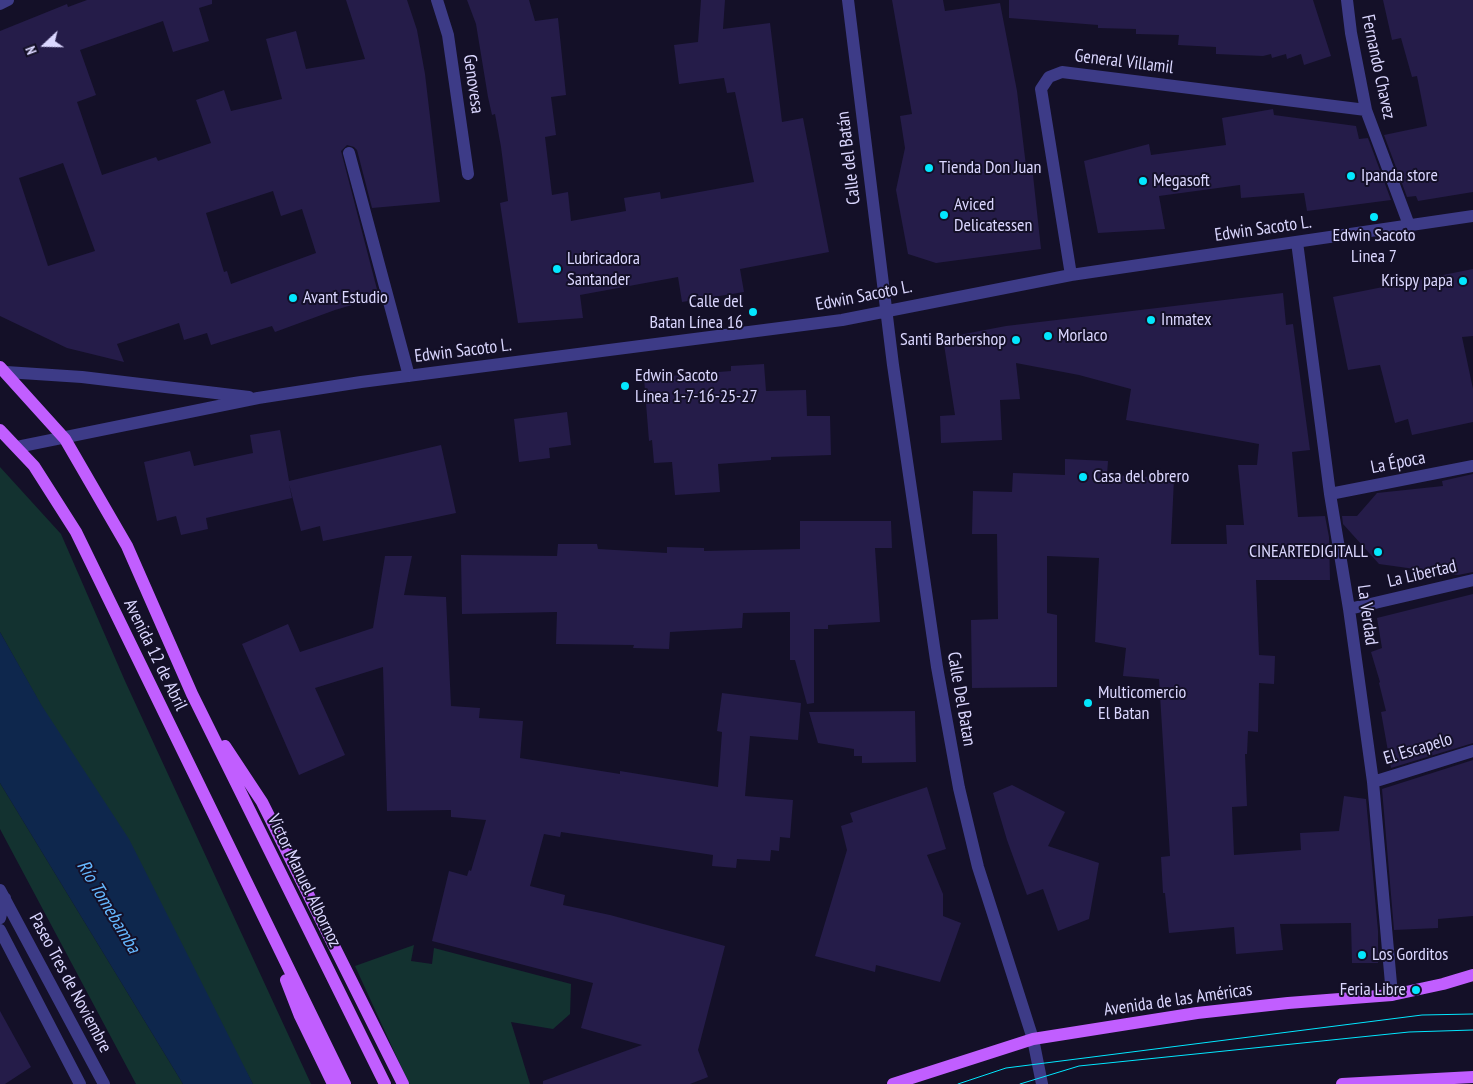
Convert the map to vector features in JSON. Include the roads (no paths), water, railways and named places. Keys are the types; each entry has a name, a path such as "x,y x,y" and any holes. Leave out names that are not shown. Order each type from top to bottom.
{"main road":[{"name":"Avenida 12 de Abril","path":"3,369 65,439 126,546 192,694"},
{"name":"Avenida 12 de Abril","path":"0,430 34,466 76,532 259,908"},
{"name":"Victor Manuel Albornoz","path":"192,694 385,1084"},
{"path":"192,694 262,802 403,1084"},
{"path":"259,908 300,1016 333,1084"},
{"path":"259,908 345,1084"},
{"name":"Avenida de las Américas","path":"893,1084 1033,1039 1198,1013 1288,1003 1392,995 1443,984 1473,975"},
{"path":"1342,1084 1473,1077"}],"street":[{"path":"0,4 8,0"},
{"name":"Genovesa","path":"437,0 448,35 468,174"},
{"name":"Calle del Batán","path":"848,0 880,262 888,312"},
{"name":"Fernando Chavez","path":"1347,0 1351,33 1366,110 1409,225"},
{"name":"General Villamil","path":"1071,275 1041,89 1048,77 1062,72 1366,110"},
{"path":"349,153 409,376"},
{"name":"Edwin Sacoto L.","path":"17,447 65,439 258,398 409,376 842,320 1071,275 1473,216"},
{"name":"La Verdad","path":"1297,242 1330,494 1349,609 1373,782 1392,995"},
{"name":"Calle Del Batan","path":"888,312 924,588 959,788 978,867 1033,1039 1042,1084"},
{"name":"Edwin Sacoto L.","path":"3,369 258,398"},
{"name":"La Época","path":"1330,494 1473,466"},
{"name":"La Libertad","path":"1349,609 1473,580"},
{"name":"El Escapelo","path":"1373,782 1473,751"},
{"name":"Paseo Tres de Noviembre","path":"0,918 2,894"},
{"name":"Paseo Tres de Noviembre","path":"2,894 104,1084"},
{"name":"Paseo Tres de Noviembre","path":"0,930 80,1084"}],"water":[{"name":"Río Tomebamba","path":"0,632 42,706 129,839 253,1084 183,1084 0,783"}],"tram line":[{"path":"958,1084 1006,1068 1422,1015 1473,1014"},
{"path":"1020,1084 1079,1066 1409,1032 1473,1030"}],"place":[{"name":"Tienda Don Juan","path":"929,168"},
{"name":"Ipanda store","path":"1351,176"},
{"name":"Megasoft","path":"1143,181"},
{"name":"Aviced Delicatessen","path":"944,215"},
{"name":"Edwin Sacoto Linea 7","path":"1374,217"},
{"name":"Lubricadora Santander","path":"557,269"},
{"name":"Krispy papa","path":"1463,281"},
{"name":"Avant Estudio","path":"293,298"},
{"name":"Calle del Batan Línea 16","path":"753,312"},
{"name":"Inmatex","path":"1151,320"},
{"name":"Morlaco","path":"1048,336"},
{"name":"Santi Barbershop","path":"1016,340"},
{"name":"Edwin Sacoto Línea 1-7-16-25-27","path":"625,386"},
{"name":"Casa del obrero","path":"1083,477"},
{"name":"CINEARTEDIGITALL","path":"1378,552"},
{"name":"Multicomercio El Batan","path":"1088,703"},
{"name":"Los Gorditos","path":"1362,955"},
{"name":"Feria Libre","path":"1416,990"}]}
